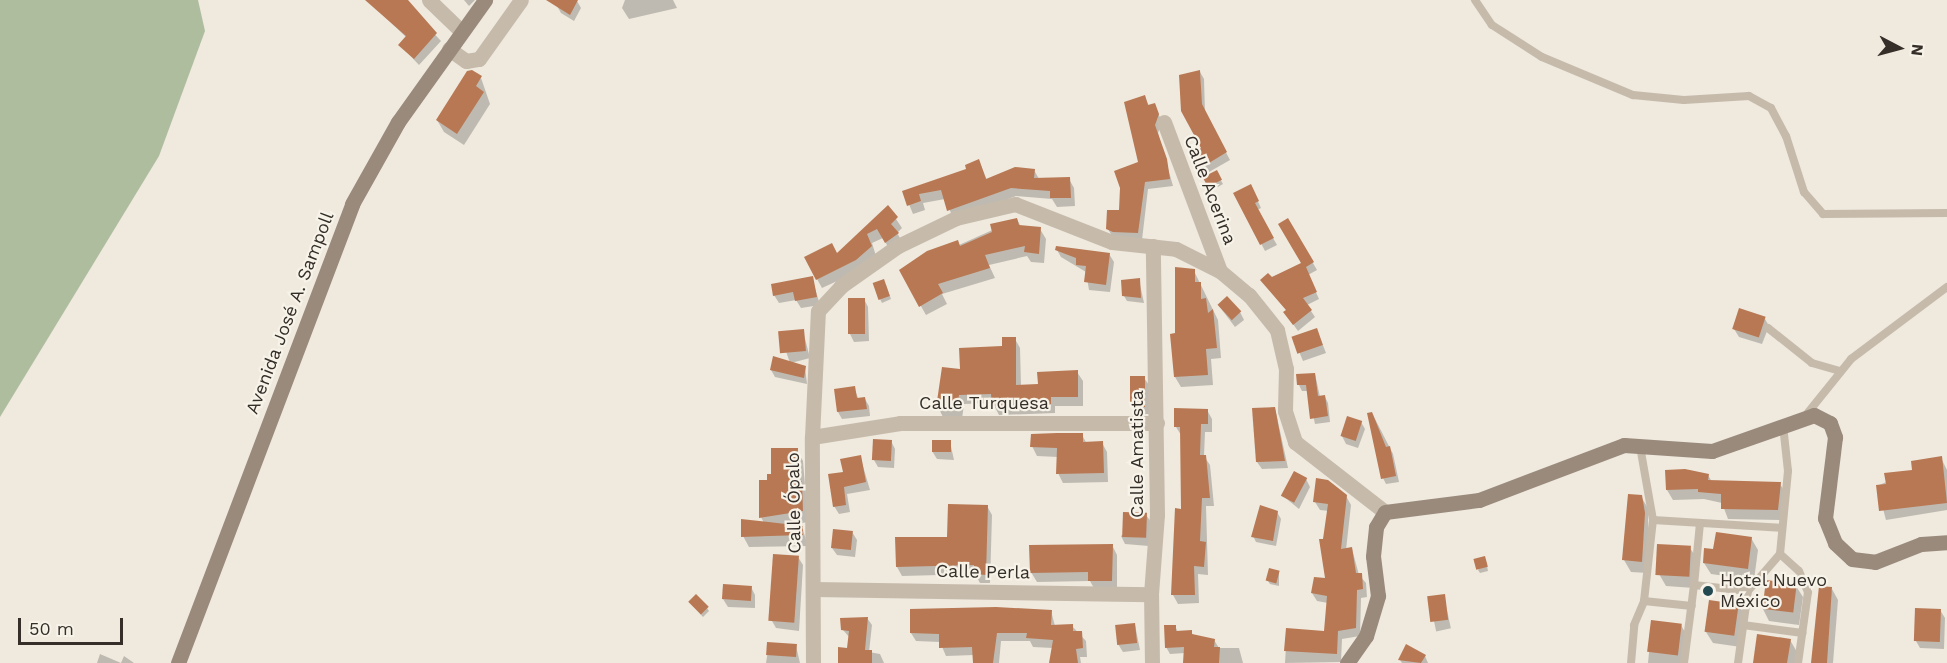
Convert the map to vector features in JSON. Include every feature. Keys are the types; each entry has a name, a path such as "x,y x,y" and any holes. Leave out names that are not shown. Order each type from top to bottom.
{"street":[{"path":"429,0 460,30"},
{"name":"Avenida José A. Sampoll","path":"178,663 352,204 398,122 460,30 485,0"},
{"path":"449,49 466,62 479,59 521,0"},
{"name":"Calle Acerina","path":"1164,122 1220,271"},
{"name":"Calle Ópalo","path":"813,663 812,437 818,311 841,286 898,246 956,218 1015,204 1112,242 1176,249 1220,271 1250,295 1277,330 1286,369 1285,411 1295,442 1385,512"},
{"name":"Calle Amatista","path":"1152,663 1151,594 1157,515 1153,246"},
{"path":"1347,663 1366,636 1378,596 1373,556 1377,526 1385,512 1479,500 1593,454 1624,445 1712,451 1806,415 1830,423 1835,437 1825,518 1835,543 1852,559 1875,562 1921,544 1947,542"},
{"name":"Calle Turquesa","path":"812,437 900,423 1157,423"},
{"name":"Calle Perla","path":"814,589 1151,594"}],"lane":[{"path":"1475,0 1492,25 1542,57 1633,95 1684,100 1749,96 1771,108 1786,136 1804,192 1823,214 1947,213"},
{"path":"1806,415 1840,371 1947,287"},
{"path":"1768,328 1812,363 1840,371"},
{"path":"1738,663 1748,591 1780,554 1788,471 1783,425"},
{"path":"1631,663 1634,625 1644,601 1653,520 1640,446"},
{"path":"1653,520 1782,528"},
{"path":"1684,663 1700,523"},
{"path":"1780,554 1799,571 1808,592 1798,663"},
{"path":"1694,585 1748,591"},
{"path":"1644,601 1692,606"},
{"path":"1743,625 1802,633"}],"green space":[{"path":"0,0 198,0 205,31 159,156 0,417"}],"building":[{"path":"365,0 408,0 437,33 414,59 398,45 406,36"},
{"path":"546,0 578,0 570,15"},
{"path":"472,70 482,76 476,86 484,92 457,134 436,120 467,71"},
{"path":"1200,70 1202,104 1227,152 1204,166 1195,152 1201,148 1181,111 1179,75"},
{"path":"1145,95 1148,105 1155,103 1159,114 1155,125 1167,159 1170,179 1145,182 1138,233 1113,232 1106,229 1107,210 1119,210 1120,188 1114,171 1138,162 1124,102"},
{"path":"979,159 986,179 1015,167 1035,169 1034,178 1070,177 1071,198 1050,198 1050,191 1011,188 947,211 941,190 919,194 921,201 907,206 902,191 966,169 965,165"},
{"path":"1217,170 1222,180 1208,187 1203,177"},
{"path":"1251,184 1259,201 1255,203 1274,238 1260,245 1233,193"},
{"path":"888,205 898,217 891,224 899,233 885,243 877,229 867,234 872,246 856,260 816,280 804,257 832,243 837,253"},
{"path":"1017,218 1019,225 1041,227 1039,254 1024,252 1025,246 985,255 990,268 938,284 943,293 919,307 899,270 927,251 958,240 960,246 992,232 990,224"},
{"path":"1288,218 1314,262 1306,267 1317,292 1303,298 1312,310 1293,325 1283,312 1286,310 1260,280 1268,273 1272,277 1301,263 1278,224"},
{"path":"1056,246 1110,253 1106,285 1084,282 1086,266 1076,265 1076,258 1055,250"},
{"path":"1175,267 1195,269 1195,282 1201,282 1201,299 1206,298 1208,313 1213,309 1217,348 1206,349 1208,375 1174,377 1170,334 1175,333"},
{"path":"813,276 817,297 795,301 793,292 773,296 771,284"},
{"path":"1140,278 1141,298 1122,296 1121,280"},
{"path":"884,279 890,296 879,300 873,283"},
{"path":"1227,296 1241,311 1232,320 1217,305"},
{"path":"848,298 865,298 865,334 848,334"},
{"path":"1739,308 1766,317 1759,338 1732,329"},
{"path":"1317,328 1323,345 1297,354 1291,337"},
{"path":"804,329 806,351 780,353 778,331"},
{"path":"1002,337 1016,337 1016,385 1038,384 1037,372 1078,370 1078,397 1051,397 1051,404 992,406 991,394 959,395 957,410 936,408 942,367 960,369 959,348 1002,346"},
{"path":"773,356 806,366 804,378 770,370"},
{"path":"1315,373 1318,396 1325,395 1328,416 1310,419 1306,385 1297,385 1296,374"},
{"path":"1130,376 1145,376 1145,407 1130,407"},
{"path":"855,386 857,398 865,397 867,409 837,412 834,389"},
{"path":"1275,407 1285,461 1256,462 1252,408"},
{"path":"1174,408 1208,409 1208,424 1201,424 1200,455 1206,455 1210,498 1202,498 1200,541 1206,542 1204,567 1194,566 1195,595 1171,595 1175,508 1181,509 1180,427 1174,427"},
{"path":"1372,412 1386,447 1390,446 1396,476 1381,479 1367,413"},
{"path":"1347,416 1362,421 1356,441 1341,436"},
{"path":"1083,433 1083,442 1103,441 1104,473 1056,474 1057,448 1030,447 1031,434"},
{"path":"873,439 892,440 891,461 872,460"},
{"path":"932,440 951,440 951,452 932,452"},
{"path":"771,448 798,448 797,481 802,481 803,511 759,518 759,480 767,480 767,474 771,474"},
{"path":"861,455 866,482 844,487 846,505 833,507 828,474 843,472 840,459"},
{"path":"1942,456 1947,503 1879,511 1876,485 1886,484 1884,473 1912,470 1911,461"},
{"path":"1685,469 1709,474 1708,480 1781,482 1778,510 1721,509 1721,494 1698,492 1698,489 1666,490 1665,470"},
{"path":"1294,471 1307,478 1294,503 1281,496"},
{"path":"1316,478 1328,480 1347,495 1341,549 1352,547 1356,573 1362,573 1363,589 1357,590 1356,628 1338,631 1337,654 1284,651 1286,628 1324,631 1327,596 1311,593 1314,577 1325,578 1319,539 1323,539 1328,504 1313,502"},
{"path":"1628,494 1642,495 1645,513 1642,562 1622,560"},
{"path":"948,504 988,505 986,575 974,574 974,565 896,567 895,537 947,537"},
{"path":"1260,505 1278,511 1273,541 1251,537"},
{"path":"1123,512 1147,513 1146,538 1122,537"},
{"path":"741,519 803,526 803,535 741,537"},
{"path":"833,529 853,531 851,550 831,548"},
{"path":"1716,532 1752,537 1748,569 1703,563 1704,548 1713,549"},
{"path":"1113,544 1112,581 1088,581 1088,572 1030,573 1029,545"},
{"path":"1657,544 1691,546 1689,577 1655,575"},
{"path":"773,554 799,556 794,623 768,621"},
{"path":"1485,556 1488,567 1476,570 1473,559"},
{"path":"1269,568 1280,571 1276,583 1266,581"},
{"path":"1766,580 1797,584 1793,613 1762,609"},
{"path":"723,584 752,586 751,601 722,599"},
{"path":"1819,586 1832,587 1827,663 1811,663"},
{"path":"696,594 709,607 701,615 688,602"},
{"path":"1445,594 1448,620 1430,622 1427,596"},
{"path":"1709,600 1739,604 1734,636 1705,632"},
{"path":"996,607 1052,610 1051,625 1073,624 1073,631 1082,631 1083,648 1076,649 1078,663 1049,663 1053,640 1026,638 1027,633 997,633 993,663 973,663 972,647 939,648 939,634 910,633 910,609"},
{"path":"1915,608 1941,609 1940,642 1914,641"},
{"path":"868,617 865,650 872,650 872,663 838,663 838,647 847,648 849,631 841,630 840,618"},
{"path":"1651,620 1682,624 1678,656 1647,652"},
{"path":"1135,623 1137,643 1117,645 1115,625"},
{"path":"1164,625 1176,625 1176,631 1192,630 1192,634 1215,639 1214,647 1220,647 1219,663 1183,663 1184,647 1165,648"},
{"path":"1757,634 1791,639 1787,663 1753,663"},
{"path":"767,642 797,644 796,657 766,655"},
{"path":"1406,644 1426,655 1421,663 1398,660"}],"place":[{"name":"Hotel Nuevo México","path":"1708,591"}]}
